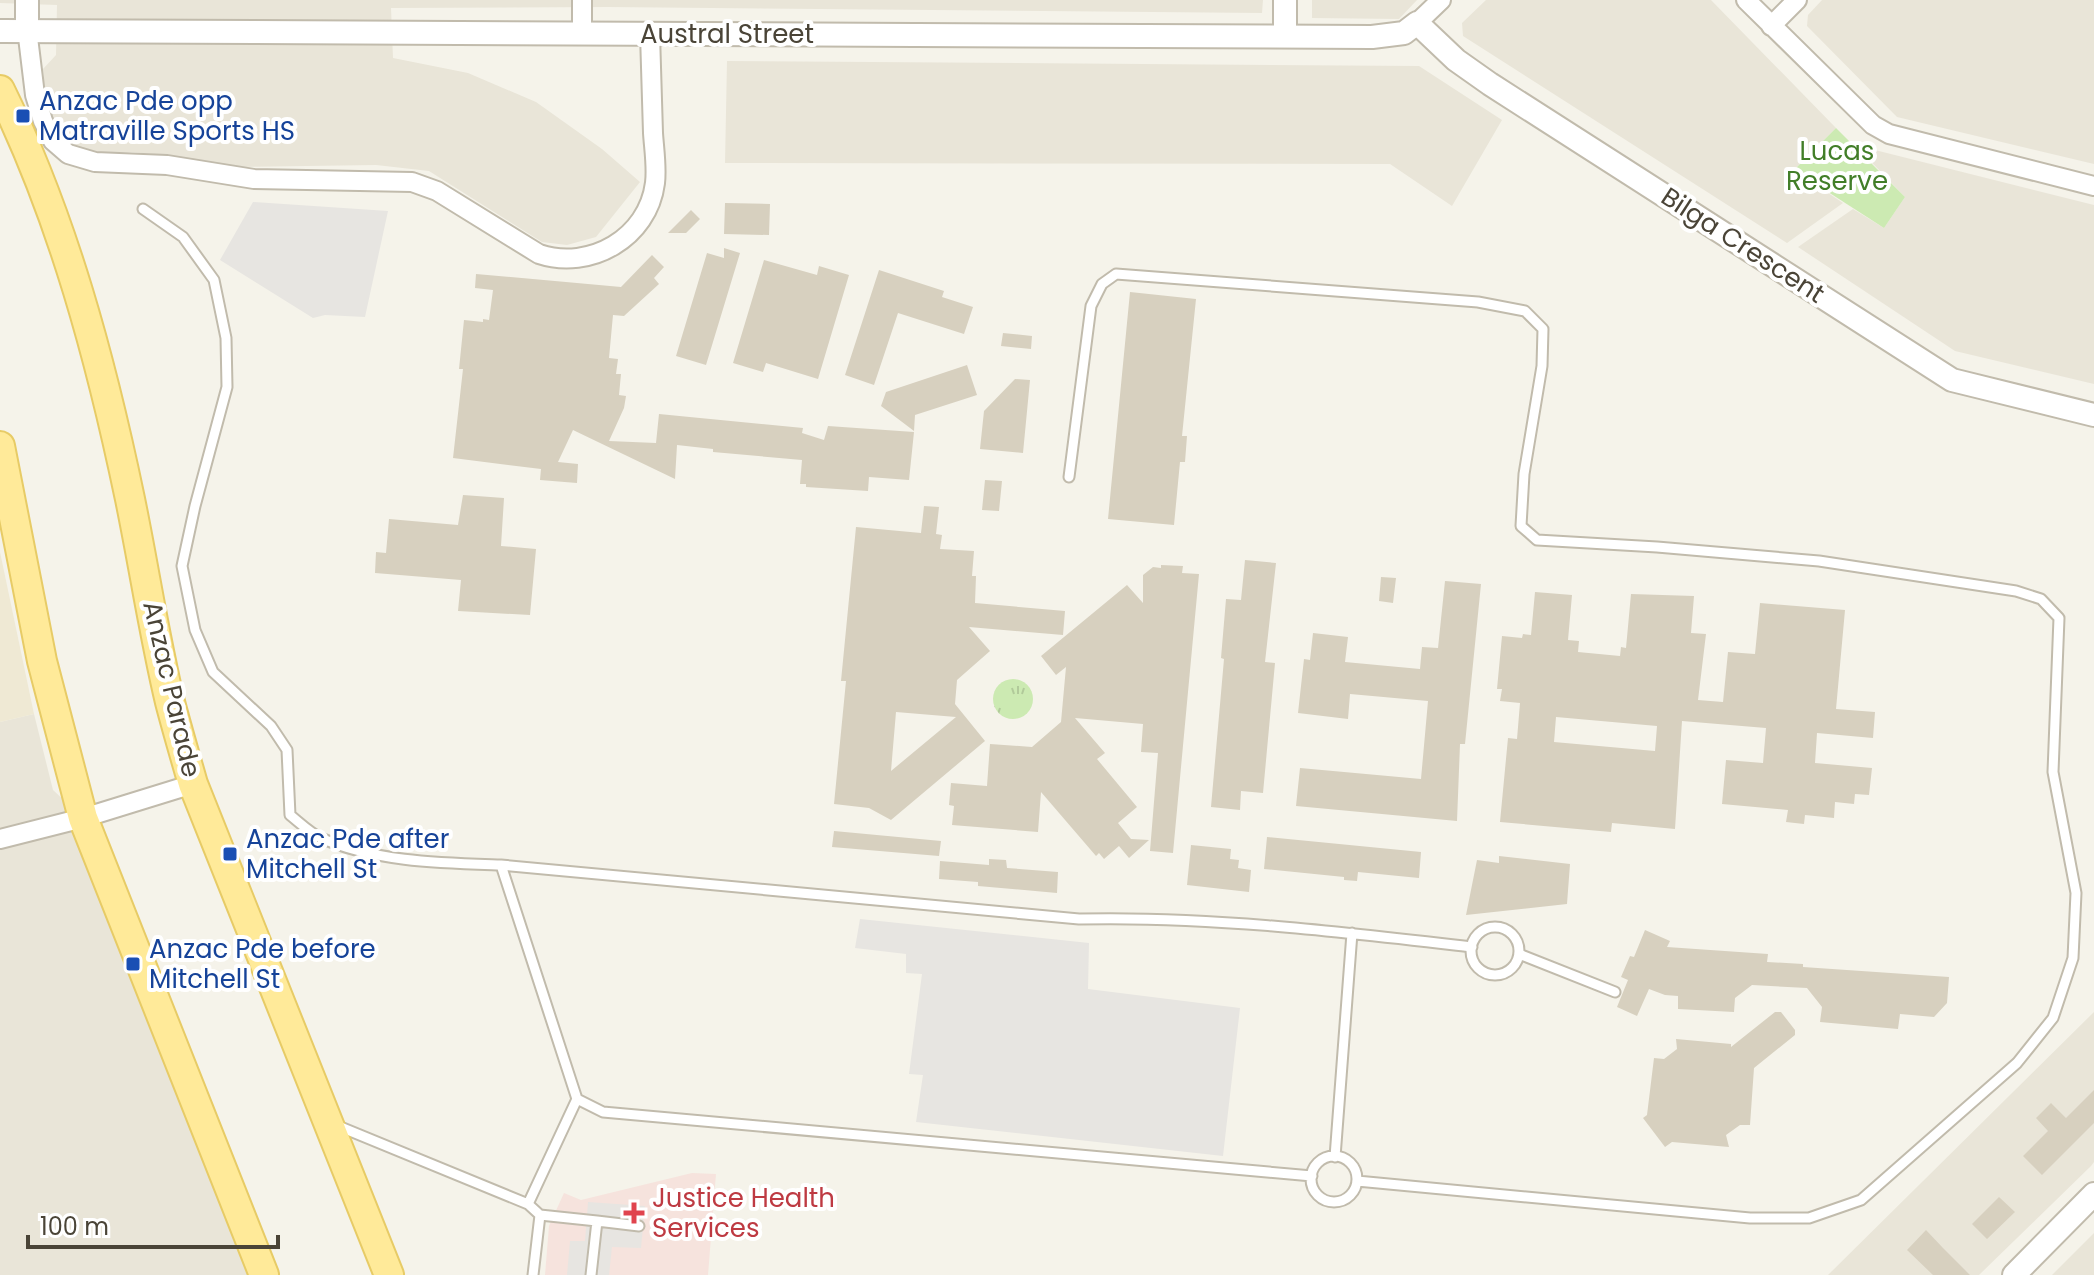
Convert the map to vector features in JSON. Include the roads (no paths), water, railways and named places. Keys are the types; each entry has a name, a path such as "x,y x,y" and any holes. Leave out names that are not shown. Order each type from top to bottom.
{"main road":[{"name":"Anzac Parade","path":"0,90 35,167 82,304 130,499 170,700 193,784 389,1275"},
{"path":"0,446 42,661 83,818 264,1275"}],"street":[{"path":"27,0 31,70 43,121 53,141 68,154 106,163 167,165 237,178 412,182 437,191 539,254 552,258 594,256 616,245 640,220 652,195 656,171 650,34"},
{"path":"582,0 582,33"},
{"path":"1285,0 1285,36"},
{"name":"Austral Street","path":"0,31 1391,36 1404,33 1441,0"},
{"path":"1746,0 1873,125 1889,134 2094,186"},
{"path":"1771,26 1797,0"},
{"name":"Bilga Crescent","path":"1417,23 1442,49 1490,84 1952,380 2094,415"},
{"path":"0,839 83,818 193,784"},
{"path":"2014,1275 2094,1194"}],"lane":[{"path":"143,209 183,237 214,280 226,338 227,387 182,566 195,630 213,672 271,726 287,750 290,815 318,837 373,854 451,864 501,865 1079,919 1152,917 1352,933 1472,947"},
{"path":"1069,477 1091,306 1102,284 1116,274 1478,302 1525,311 1543,329 1542,366 1524,474 1521,526 1537,540 1819,561 1949,580 2016,591 2041,599 2059,618 2053,772 2076,893 2073,958 2053,1018 2017,1063 1861,1200 1809,1218 1750,1218 1357,1181"},
{"path":"501,865 577,1099 528,1204"},
{"path":"1495,927 1503,928 1516,938 1519,954 1513,968 1492,975 1474,962 1472,947 1480,933 1495,927"},
{"path":"1335,1157 1352,933"},
{"path":"1519,954 1615,992"},
{"path":"577,1099 603,1112 1312,1176"},
{"path":"327,1121 528,1204 540,1215 639,1226"},
{"path":"1335,1157 1342,1158 1353,1167 1357,1181 1349,1197 1332,1202 1316,1194 1312,1176 1316,1166 1324,1159 1335,1157"},
{"path":"533,1275 540,1215"},
{"path":"591,1275 597,1221"}],"place":[{"name":"Anzac Pde opp Matraville Sports HS","path":"23,116"},
{"name":"Anzac Pde after Mitchell St","path":"230,854"},
{"name":"Anzac Pde before Mitchell St","path":"133,964"},
{"name":"Justice Health Services","path":"634,1213"}],"park label":[{"name":"Lucas Reserve","path":"1837,166"}]}
